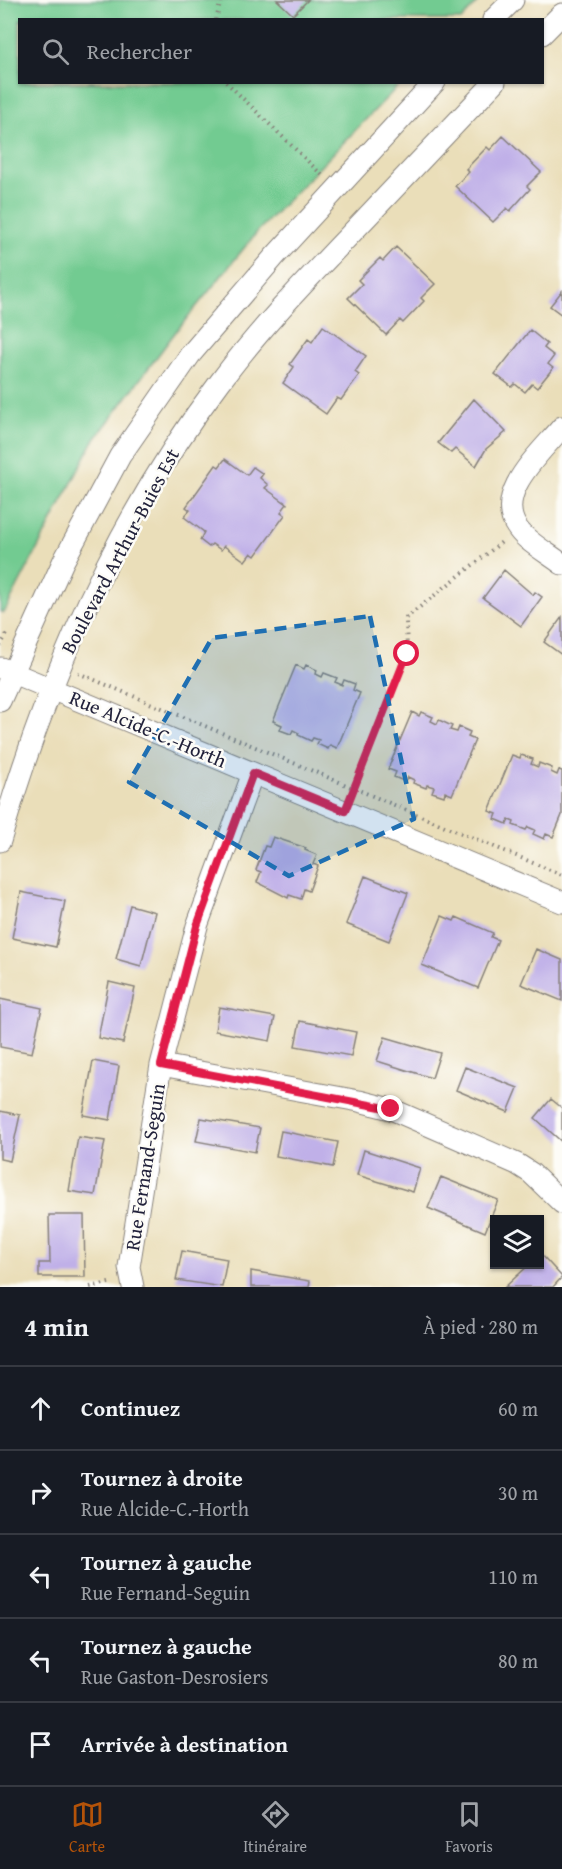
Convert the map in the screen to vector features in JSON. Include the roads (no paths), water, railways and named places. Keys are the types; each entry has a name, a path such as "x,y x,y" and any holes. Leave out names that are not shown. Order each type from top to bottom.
{"street":[{"path":"495,18 513,0"},
{"path":"544,33 562,14"},
{"name":"Boulevard Arthur-Buies Est","path":"0,701 6,670 120,456 190,355 275,256 433,84"},
{"name":"Boulevard Arthur-Buies Est","path":"0,842 15,788 50,688 73,633 157,472 220,381 293,295 493,84"},
{"path":"562,427 512,492 510,511 518,530 562,564"},
{"name":"Rue Alcide-C.-Horth","path":"6,670 562,902"},
{"name":"Rue Fernand-Seguin","path":"131,1283 139,1198 161,1065 197,926 253,773"},
{"path":"161,1065 391,1109 517,1164 531,1173 562,1203"}]}
